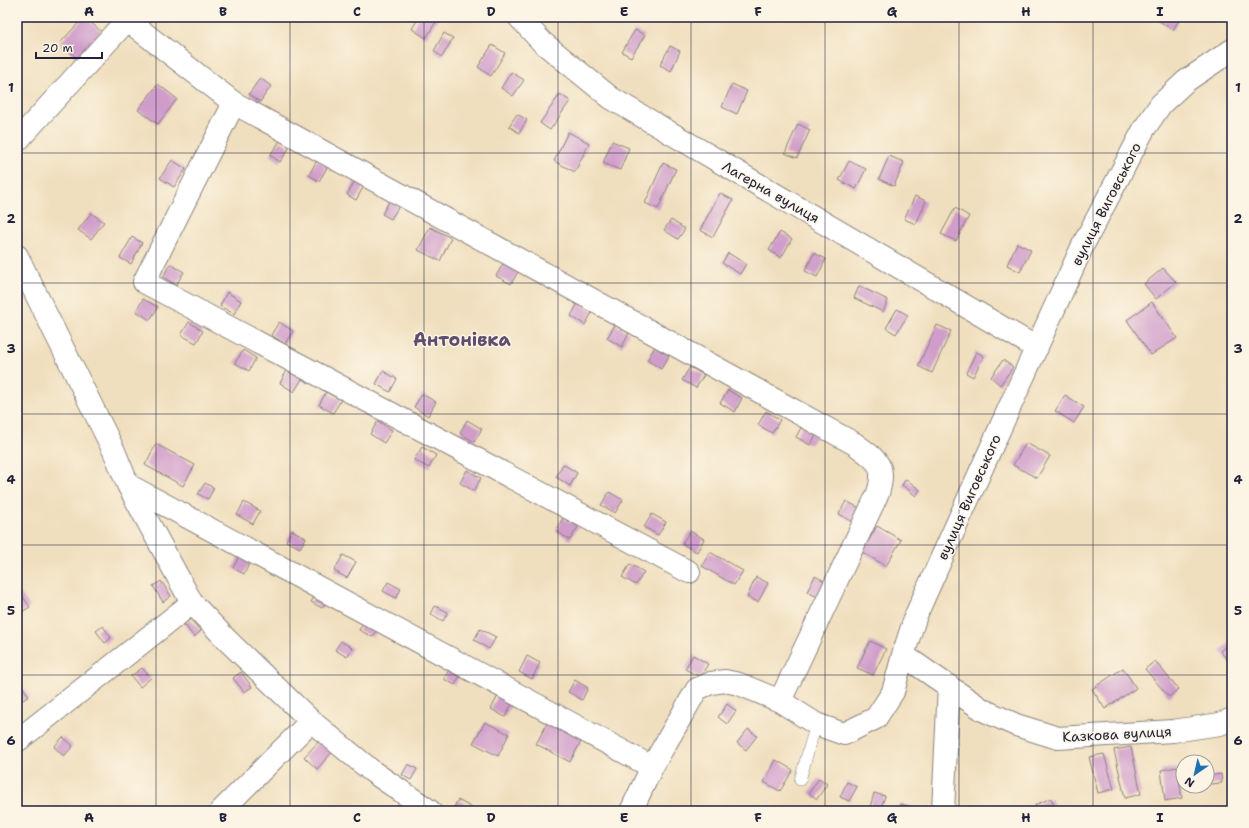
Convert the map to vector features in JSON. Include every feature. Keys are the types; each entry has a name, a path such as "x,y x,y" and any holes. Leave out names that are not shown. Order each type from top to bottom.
{"street":[{"name":"Лагерна вулиця","path":"519,17 542,42 611,98 1037,348"},
{"path":"17,141 127,20 234,103 855,444 878,462 882,480 878,493 780,701"},
{"name":"вулиця Виговського","path":"631,811 652,767 697,689 711,683 725,681 739,684 767,694 816,724 844,734 876,718 893,692 916,615 1083,245 1144,130 1161,104 1186,81 1232,50"},
{"path":"234,103 144,282 689,572"},
{"path":"17,256 114,451 128,485 192,603 228,641 311,721 373,772 430,811"},
{"path":"128,485 652,767"},
{"path":"17,741 192,603"},
{"name":"Казкова вулиця","path":"903,655 983,710 1016,725 1058,738 1173,731 1220,724 1232,719"},
{"path":"943,811 949,686"},
{"path":"222,811 311,721"}],"lane":[{"path":"800,780 816,724"}],"building":[{"path":"84,17 104,34 80,61 60,43"},
{"path":"419,17 439,17 426,38 412,29"},
{"path":"1153,17 1181,17 1173,30"},
{"path":"635,30 645,35 631,57 622,52"},
{"path":"444,33 453,38 442,57 434,51"},
{"path":"492,45 505,53 491,76 478,67"},
{"path":"670,46 680,51 671,71 660,65"},
{"path":"511,72 524,80 513,96 501,88"},
{"path":"260,78 271,86 260,102 249,94"},
{"path":"158,84 177,99 158,124 138,110"},
{"path":"732,84 747,91 737,114 722,107"},
{"path":"560,94 570,101 550,130 540,123"},
{"path":"517,114 527,120 519,133 509,126"},
{"path":"798,124 810,130 797,158 785,153"},
{"path":"568,132 589,143 575,172 554,161"},
{"path":"280,141 290,147 280,162 270,155"},
{"path":"612,141 629,148 620,170 603,163"},
{"path":"889,156 904,162 894,186 879,179"},
{"path":"172,160 186,169 174,187 160,178"},
{"path":"317,160 328,166 319,181 309,175"},
{"path":"849,161 866,169 856,189 839,180"},
{"path":"663,163 676,169 658,209 645,203"},
{"path":"356,179 365,184 356,200 347,195"},
{"path":"720,193 733,200 713,237 700,230"},
{"path":"915,196 926,201 916,224 904,219"},
{"path":"390,200 399,206 391,219 382,214"},
{"path":"955,208 969,216 956,241 941,234"},
{"path":"91,213 104,222 91,239 78,230"},
{"path":"671,220 685,229 678,239 664,230"},
{"path":"430,227 451,238 440,261 418,250"},
{"path":"780,232 792,239 781,258 769,250"},
{"path":"132,237 142,243 131,264 120,258"},
{"path":"1017,243 1031,250 1020,272 1007,265"},
{"path":"728,253 746,264 740,274 722,263"},
{"path":"814,253 826,259 817,277 805,271"},
{"path":"504,262 519,270 511,284 496,276"},
{"path":"170,264 184,272 176,285 163,277"},
{"path":"1163,268 1176,282 1156,299 1144,284"},
{"path":"859,286 888,300 883,312 854,298"},
{"path":"227,292 241,301 234,314 220,306"},
{"path":"143,299 158,307 150,320 136,311"},
{"path":"1152,302 1177,338 1151,355 1127,320"},
{"path":"578,303 593,311 585,325 571,316"},
{"path":"897,309 908,315 896,334 886,328"},
{"path":"189,322 203,331 196,343 181,335"},
{"path":"279,322 293,331 285,344 271,335"},
{"path":"615,325 629,333 622,347 607,338"},
{"path":"937,325 951,331 932,373 918,366"},
{"path":"655,347 669,356 661,369 647,360"},
{"path":"243,350 256,358 249,371 235,363"},
{"path":"976,352 984,356 973,377 966,373"},
{"path":"1003,360 1013,367 1000,385 991,377"},
{"path":"690,367 704,375 696,388 682,380"},
{"path":"287,370 302,379 294,392 280,383"},
{"path":"383,371 397,379 390,392 376,384"},
{"path":"728,390 742,398 735,412 720,403"},
{"path":"326,392 341,400 333,413 319,405"},
{"path":"422,394 436,402 428,416 414,407"},
{"path":"1065,395 1084,407 1074,423 1055,411"},
{"path":"766,411 780,420 772,433 758,425"},
{"path":"467,420 482,429 474,442 460,433"},
{"path":"378,421 392,430 384,443 370,434"},
{"path":"803,424 818,432 810,445 796,437"},
{"path":"1026,443 1050,456 1037,478 1013,465"},
{"path":"156,444 195,465 183,486 145,465"},
{"path":"422,447 436,455 429,468 414,460"},
{"path":"563,464 577,473 570,486 556,477"},
{"path":"467,470 481,478 474,491 460,483"},
{"path":"906,479 920,490 916,496 902,485"},
{"path":"205,483 214,488 208,499 198,494"},
{"path":"609,492 623,500 615,513 601,505"},
{"path":"846,501 867,512 860,526 839,514"},
{"path":"244,502 260,511 253,524 237,515"},
{"path":"652,514 666,522 658,535 644,527"},
{"path":"563,518 578,527 570,540 556,531"},
{"path":"877,526 901,540 886,566 862,552"},
{"path":"292,530 306,538 300,548 286,541"},
{"path":"690,531 704,539 697,552 682,544"},
{"path":"710,552 743,571 734,585 702,566"},
{"path":"343,555 356,562 347,578 334,571"},
{"path":"239,556 250,562 244,574 233,568"},
{"path":"630,564 644,572 636,585 622,577"},
{"path":"815,576 826,582 818,597 807,592"},
{"path":"756,577 768,583 758,602 747,597"},
{"path":"161,581 171,596 163,602 153,586"},
{"path":"388,582 401,589 396,598 383,591"},
{"path":"318,591 329,597 322,608 311,602"},
{"path":"21,594 30,607 17,615 17,596"},
{"path":"435,606 448,612 443,621 431,614"},
{"path":"190,619 201,631 194,637 184,624"},
{"path":"365,620 379,627 373,637 359,630"},
{"path":"103,626 111,638 105,643 96,631"},
{"path":"480,629 496,637 489,649 474,640"},
{"path":"341,641 352,648 347,657 335,650"},
{"path":"870,641 886,649 873,675 857,668"},
{"path":"1232,641 1232,666 1220,651"},
{"path":"693,655 708,664 700,677 685,669"},
{"path":"527,656 540,663 532,679 519,672"},
{"path":"1155,661 1178,689 1169,697 1145,669"},
{"path":"452,664 463,670 455,685 444,679"},
{"path":"142,668 151,678 140,687 131,676"},
{"path":"1123,668 1136,688 1105,709 1092,689"},
{"path":"241,672 252,687 244,692 233,678"},
{"path":"17,679 29,696 17,704"},
{"path":"575,680 588,688 582,700 568,692"},
{"path":"501,690 515,698 505,717 491,709"},
{"path":"727,704 736,711 727,724 718,717"},
{"path":"551,716 585,734 570,762 536,744"},
{"path":"485,722 509,734 498,756 473,743"},
{"path":"748,729 757,736 746,750 737,743"},
{"path":"63,737 73,746 64,756 54,747"},
{"path":"322,738 334,750 317,769 304,757"},
{"path":"1131,747 1141,794 1125,798 1114,750"},
{"path":"1104,754 1114,789 1098,793 1089,757"},
{"path":"1232,755 1232,773 1231,774 1228,756"},
{"path":"776,760 793,770 780,791 764,782"},
{"path":"408,764 417,769 411,780 402,775"},
{"path":"1175,767 1175,794 1181,794 1182,798 1165,801 1161,770"},
{"path":"1221,774 1222,783 1215,784 1215,775"},
{"path":"819,778 827,784 817,799 809,793"},
{"path":"847,782 857,787 849,801 840,797"},
{"path":"874,793 885,796 880,811 869,811"},
{"path":"1051,798 1056,811 1038,811 1035,805"},
{"path":"458,800 472,808 471,811 456,811 453,809"},
{"path":"900,804 925,810 925,811 898,811"}],"district":[{"name":"Антонівка","path":"462,340"}]}
